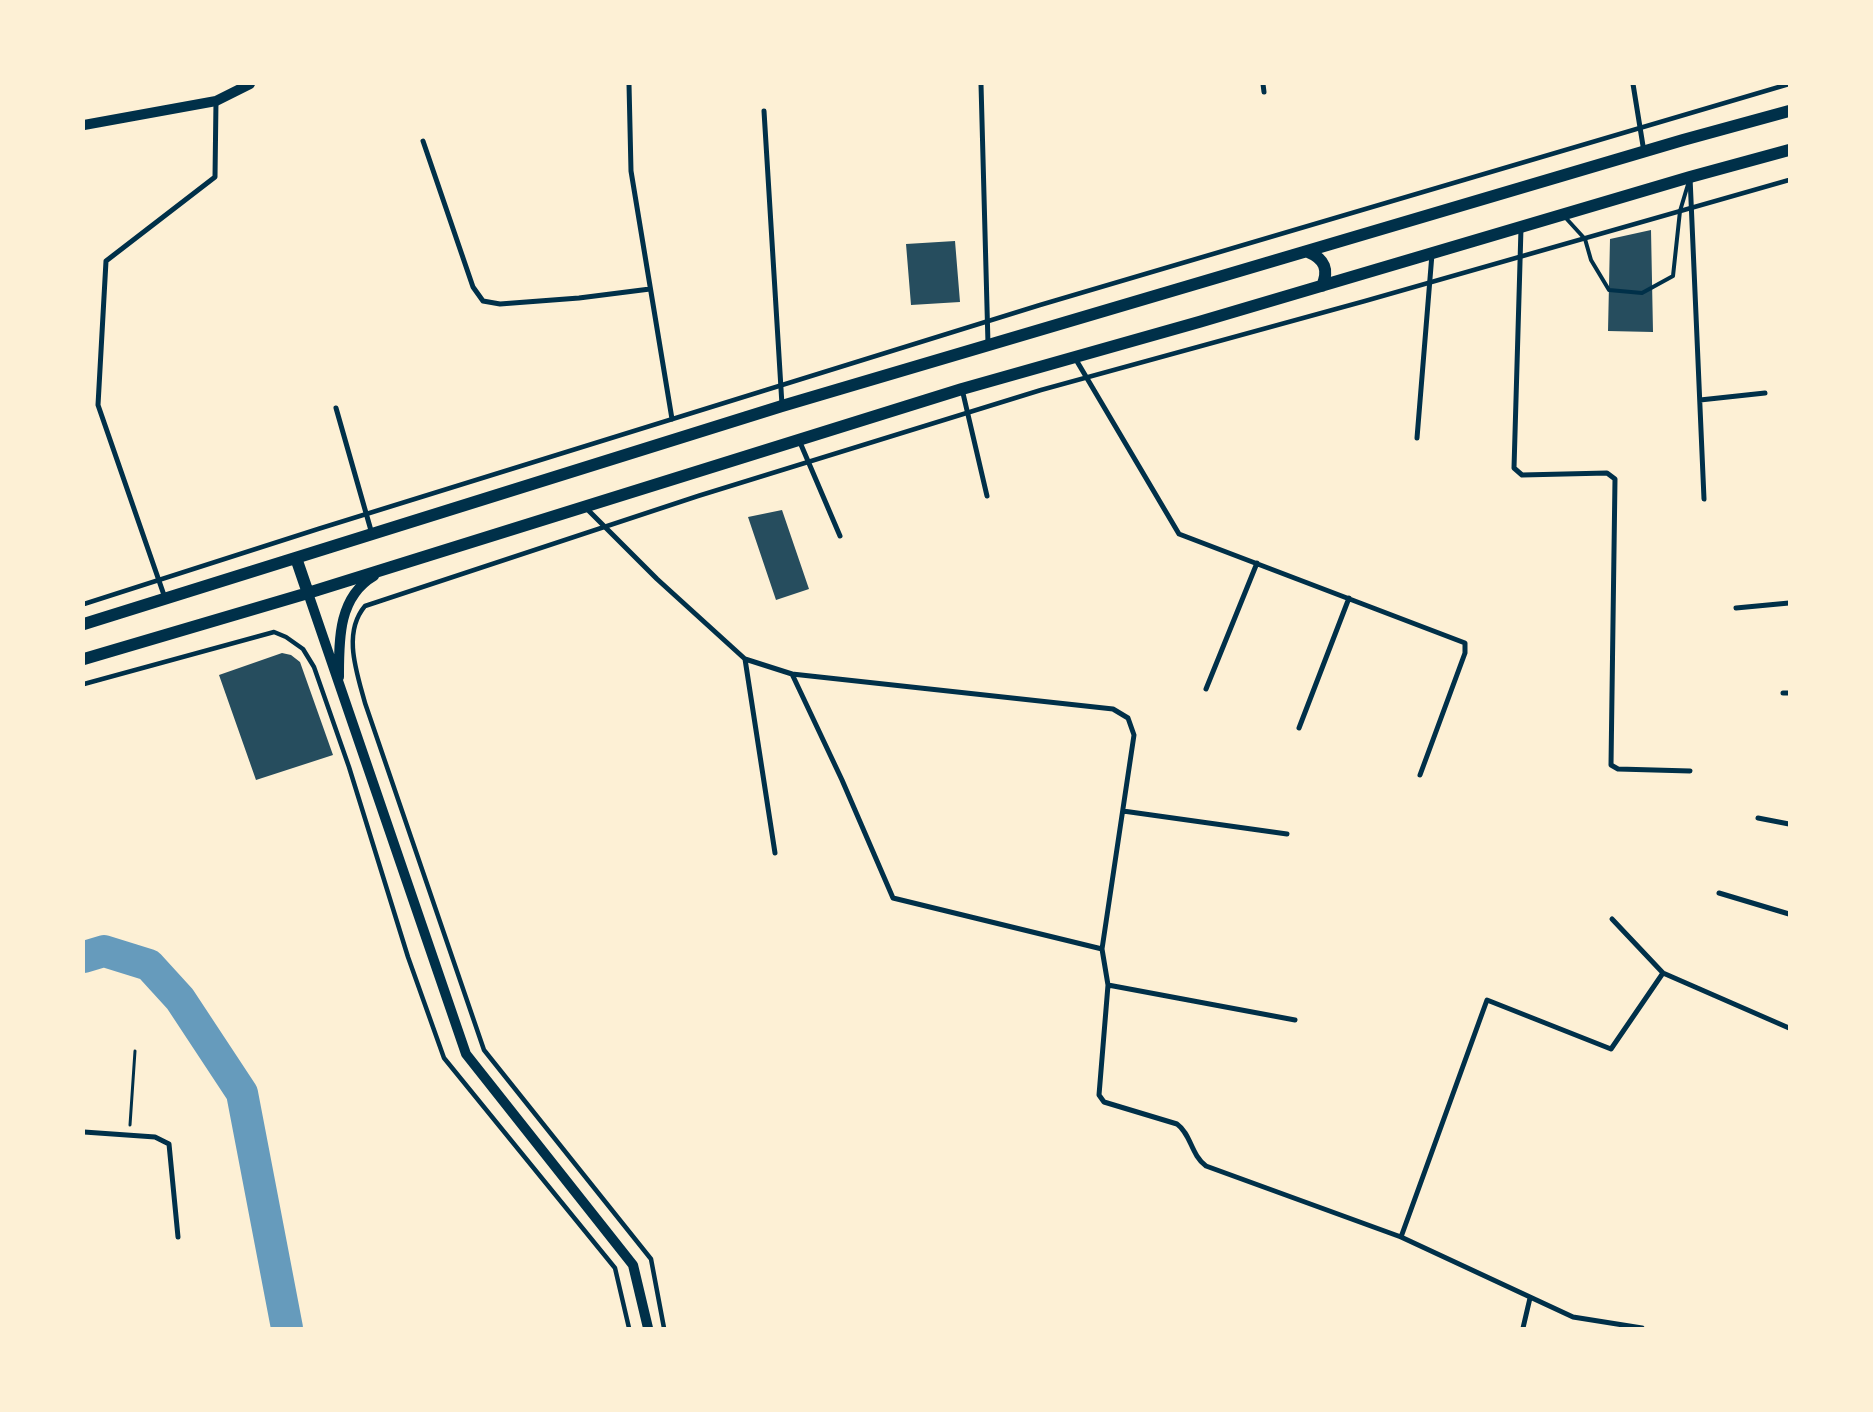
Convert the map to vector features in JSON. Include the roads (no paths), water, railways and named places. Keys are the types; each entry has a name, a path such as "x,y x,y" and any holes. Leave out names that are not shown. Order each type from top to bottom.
{"main road":[{"path":"84,125 216,101 250,84"},
{"path":"84,624 782,406 988,344 1789,111"},
{"path":"84,660 308,593 962,389 1432,254 1690,177 1789,150"},
{"path":"1308,252 1318,256 1325,265 1326,276 1322,286"},
{"path":"296,558 466,1054 633,1265 648,1328"},
{"path":"339,685 340,628 342,620 357,590 366,580 384,569"}],"street":[{"path":"629,84 631,171 672,419"},
{"path":"981,84 988,344"},
{"path":"1263,84 1264,92"},
{"path":"1633,84 1644,152"},
{"path":"84,604 987,322 1789,84"},
{"path":"165,598 98,405 106,260 215,178 216,101"},
{"path":"764,111 782,406"},
{"path":"423,141 473,287 483,301 500,304 650,290"},
{"path":"1690,177 1704,499"},
{"path":"664,1328 651,1259 484,1050 365,703 354,659 353,631 356,620 365,606 604,527 968,412 1789,180"},
{"path":"1521,227 1514,468 1522,475 1607,473 1615,479 1611,765 1618,769 1690,771"},
{"path":"1417,438 1432,254"},
{"path":"1075,357 1179,534 1465,643 1465,653 1420,775"},
{"path":"962,389 987,496"},
{"path":"1700,400 1766,393"},
{"path":"336,408 372,535"},
{"path":"799,439 840,536"},
{"path":"584,506 656,578 744,659 792,674 1113,709 1128,718 1134,735 1102,949 1108,986 1099,1095 1104,1102 1177,1124 1182,1128 1198,1160 1206,1166 1401,1237 1572,1316 1642,1328"},
{"path":"1206,689 1257,563"},
{"path":"1299,728 1349,598"},
{"path":"1736,608 1789,603"},
{"path":"84,684 274,632 286,637 303,649 314,667 349,767 408,957 444,1058 615,1268 628,1328"},
{"path":"744,659 775,853"},
{"path":"792,674 842,780 893,898 1102,949"},
{"path":"1783,693 1789,693"},
{"path":"1123,810 1287,834"},
{"path":"1758,818 1789,824"},
{"path":"1719,893 1789,914"},
{"path":"1612,919 1663,973 1789,1028"},
{"path":"1401,1237 1487,1000 1610,1049 1663,973"},
{"path":"1108,986 1295,1020"},
{"path":"84,1132 154,1137 169,1144 178,1237"},
{"path":"1523,1328 1530,1298"}],"lane":[{"path":"1563,215 1585,239 1591,260 1609,290 1642,293 1673,276 1680,211 1690,177"}],"waterway":[{"path":"84,957 104,951 149,965 180,999 242,1093 287,1328"}]}
